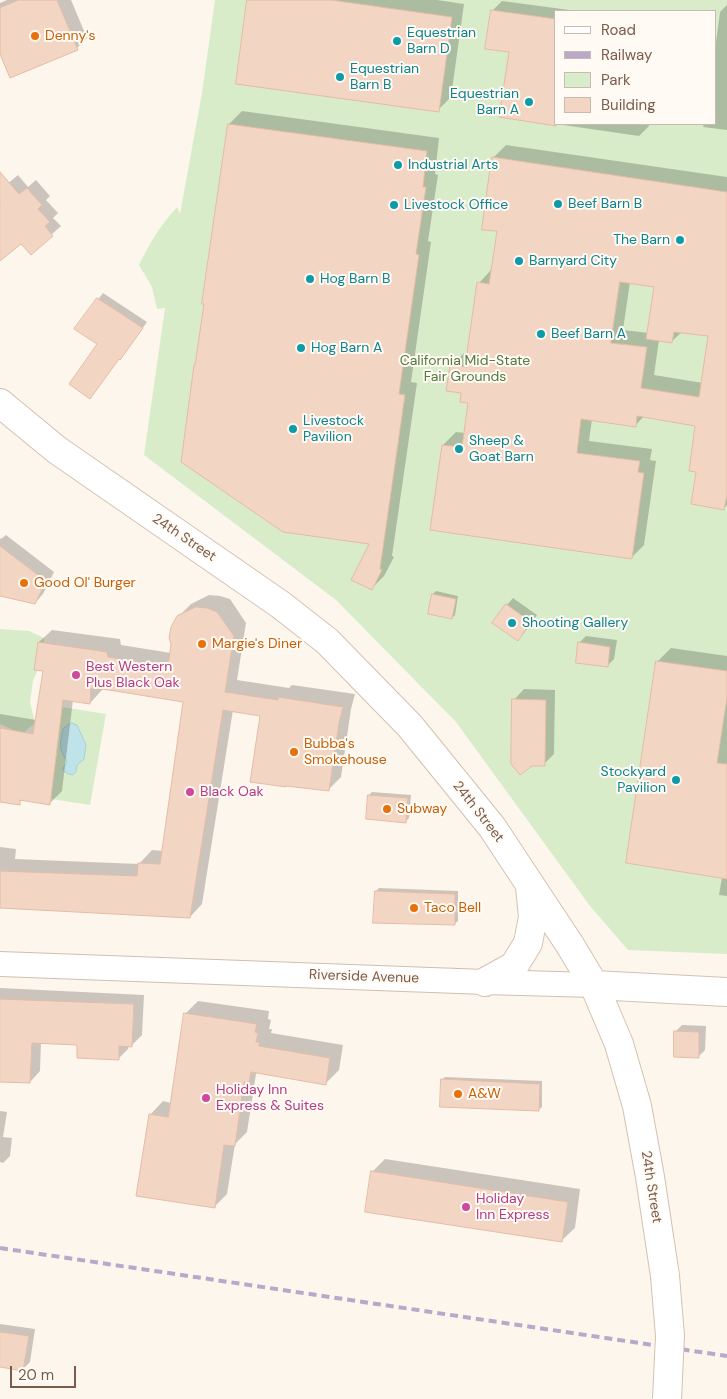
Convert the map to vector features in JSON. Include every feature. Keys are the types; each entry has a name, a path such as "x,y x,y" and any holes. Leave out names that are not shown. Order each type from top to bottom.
{"main road":[{"name":"24th Street","path":"0,403 57,450 281,605 327,641 410,726 492,828 529,883 594,985 619,1044 637,1106 665,1276 670,1336 668,1399"},
{"path":"485,982 514,966 528,943 533,916 529,883"},
{"name":"Riverside Avenue","path":"594,985 727,992"}],"street":[{"name":"Riverside Avenue","path":"0,964 594,985"}],"green space":[{"name":"California Mid-State Fair Grounds","path":"215,0 727,0 727,954 628,950 590,906 456,722 336,600 144,455 165,308 157,309 152,287 139,265 156,234 177,207 180,214 202,93"},
{"path":"0,629 29,631 44,638 44,655 33,681 30,702 35,723 22,734 0,724"},
{"path":"62,707 106,714 90,805 51,799"}],"water":[{"path":"71,723 77,725 86,745 84,759 77,765 76,772 73,775 64,771 63,768 67,761 60,746 63,729"}],"building":[{"path":"19,0 57,0 78,50 10,78 0,54 0,8"},
{"path":"247,0 331,0 452,17 439,112 236,84"},
{"path":"491,10 554,19 554,125 556,126 499,117 509,52 485,49"},
{"path":"228,124 427,151 423,187 426,187 416,254 419,255 399,394 405,395 380,569 382,570 372,590 351,580 369,544 283,532 181,462"},
{"path":"492,157 727,192 727,495 724,510 691,504 696,472 689,471 695,426 637,416 636,427 581,419 577,453 640,461 638,472 644,473 632,559 430,530 442,445 462,447 468,403 460,402 461,393 446,391 450,365 465,367 477,282 489,284 497,231 482,230","holes":["620,282 654,287 646,339 672,343 674,332 708,336 699,397 641,388 647,347 611,343"]},
{"path":"0,172 19,194 27,188 42,205 38,209 50,222 45,226 53,236 31,255 21,244 0,261"},
{"path":"97,298 143,328 90,399 69,384 97,344 74,329"},
{"path":"0,546 46,581 35,604 0,596"},
{"path":"432,594 456,599 452,619 428,614"},
{"name":"Shooting Gallery","path":"506,604 531,622 518,641 492,623"},
{"path":"196,607 207,608 217,612 234,636 225,692 278,700 278,697 343,707 329,791 250,782 260,716 223,710 190,918 0,908 0,871 137,876 138,863 160,864 183,702 91,688 90,704 63,700 50,805 20,800 20,805 0,802 0,728 33,734 43,671 34,670 38,642 107,652 108,657 168,667 171,627 177,616"},
{"path":"578,642 610,647 608,667 576,663"},
{"name":"Stockyard Pavilion","path":"656,661 727,671 727,698 717,763 727,764 727,879 626,863"},
{"path":"512,699 546,700 545,766 532,766 520,775 511,764"},
{"name":"Subway","path":"368,795 408,798 406,823 366,819"},
{"name":"Taco Bell","path":"375,891 455,894 455,925 373,923"},
{"path":"0,999 134,1004 132,1047 119,1046 119,1060 77,1058 77,1045 32,1043 30,1083 0,1082"},
{"name":"Holiday Inn Express & Suites","path":"184,1013 257,1024 255,1032 258,1033 256,1042 259,1042 259,1046 330,1058 326,1085 251,1072 249,1083 244,1082 235,1146 224,1145 215,1208 136,1196 149,1114 168,1117"},
{"path":"674,1031 699,1032 699,1058 674,1057"},
{"path":"441,1079 540,1084 539,1111 440,1107"},
{"name":"Holiday Inn Express","path":"371,1171 568,1202 562,1242 365,1212"},
{"path":"0,1332 29,1336 23,1371 0,1367"}],"railway":[{"path":"0,1248 727,1356"}],"place":[{"name":"Denny's","path":"35,36"},
{"name":"Equestrian Barn D","path":"397,41"},
{"name":"Equestrian Barn B","path":"340,77"},
{"name":"Equestrian Barn A","path":"529,102"},
{"name":"Industrial Arts","path":"398,165"},
{"name":"Beef Barn B","path":"558,204"},
{"name":"Livestock Office","path":"394,205"},
{"name":"The Barn","path":"680,240"},
{"name":"Barnyard City","path":"519,261"},
{"name":"Hog Barn B","path":"310,279"},
{"name":"Beef Barn A","path":"541,334"},
{"name":"Hog Barn A","path":"301,348"},
{"name":"Livestock Pavilion","path":"293,429"},
{"name":"Sheep & Goat Barn","path":"459,449"},
{"name":"Good Ol' Burger","path":"24,583"},
{"name":"Shooting Gallery","path":"512,623"},
{"name":"Margie's Diner","path":"202,644"},
{"name":"Best Western Plus Black Oak","path":"76,675"},
{"name":"Bubba's Smokehouse","path":"294,752"},
{"name":"Stockyard Pavilion","path":"676,780"},
{"name":"Black Oak","path":"190,792"},
{"name":"Subway","path":"387,809"},
{"name":"Taco Bell","path":"414,908"},
{"name":"A&W","path":"458,1094"},
{"name":"Holiday Inn Express & Suites","path":"206,1098"},
{"name":"Holiday Inn Express","path":"466,1207"}]}
